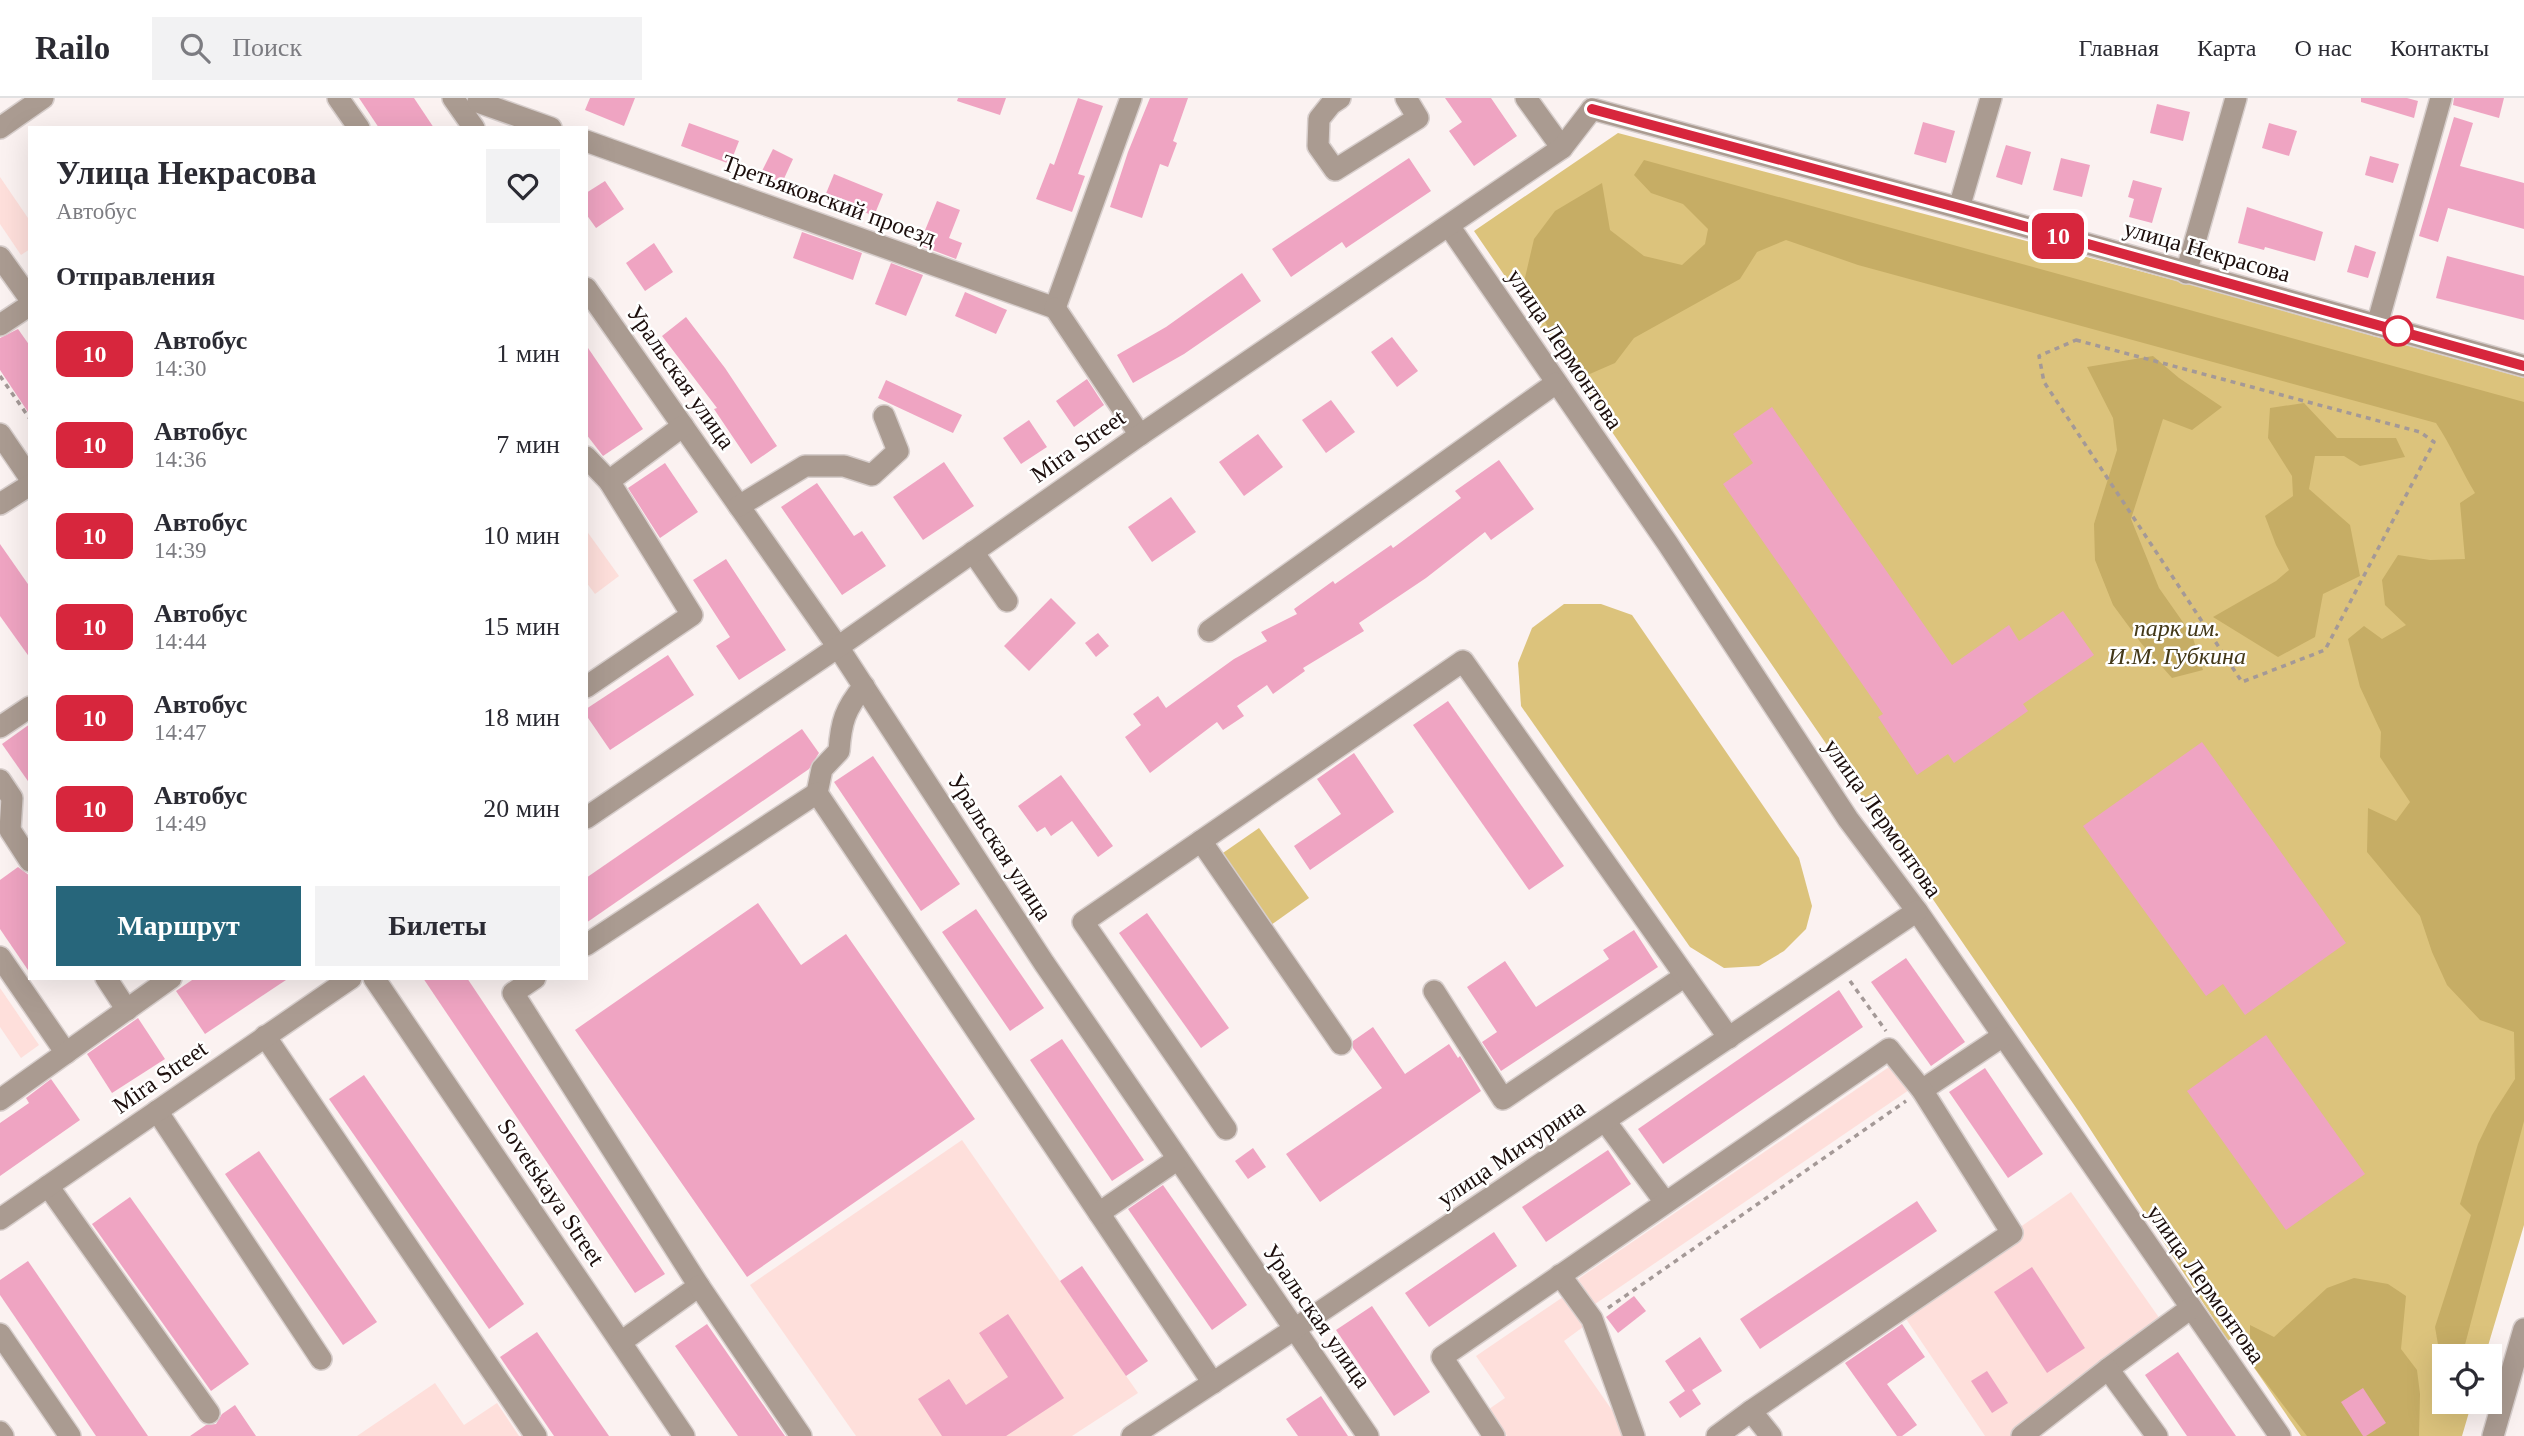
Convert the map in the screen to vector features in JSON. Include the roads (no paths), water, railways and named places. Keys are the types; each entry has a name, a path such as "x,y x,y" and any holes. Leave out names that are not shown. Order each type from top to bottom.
{"street":[{"path":"338,98 358,126"},
{"path":"1131,98 1055,308 1140,435"},
{"path":"1340,98 1331,104 1319,119 1318,146 1335,170 1418,118 1406,98"},
{"path":"1526,98 1562,148"},
{"path":"1959,208 1991,98"},
{"path":"2186,273 2236,98"},
{"path":"2377,325 2441,98"},
{"path":"0,128 41,99"},
{"name":"Mira Street","path":"588,817 838,647 1140,435 1562,148 1588,104"},
{"name":"улица Некрасова","path":"1588,104 2524,366"},
{"path":"469,108 543,126"},
{"name":"Третьяковский проезд","path":"588,142 1055,308"},
{"name":"улица Лермонтова","path":"1449,226 1668,544 1848,819 1917,911 2280,1436"},
{"path":"0,257 28,299"},
{"name":"Уральская улица","path":"588,291 838,647 1044,963 1368,1436"},
{"path":"0,325 28,304"},
{"path":"1209,631 1556,383"},
{"path":"739,506 805,466 844,466 872,475 898,451 884,416"},
{"path":"609,481 683,426"},
{"path":"0,434 28,475"},
{"path":"588,459 609,481 692,615 588,686"},
{"path":"0,504 28,486"},
{"path":"972,552 1007,601"},
{"path":"1226,1129 1083,922 1463,661 1729,1038"},
{"path":"588,944 817,793 822,769 839,751 841,723 852,700 864,686"},
{"path":"0,727 28,708"},
{"path":"817,793 1213,1382"},
{"path":"14,794 10,830 28,857"},
{"path":"1200,841 1341,1044"},
{"name":"улица Мичурина","path":"1132,1436 1917,911"},
{"path":"0,957 65,1053"},
{"path":"1434,991 1503,1099 1685,976"},
{"path":"107,980 127,1010"},
{"path":"0,1100 168,980"},
{"name":"Mira Street","path":"0,1219 348,980"},
{"name":"Sovetskaya Street","path":"374,980 684,1436"},
{"path":"528,980 510,985 699,1286 801,1436"},
{"path":"265,1036 536,1436"},
{"path":"1922,1090 2003,1036"},
{"path":"1494,1436 1442,1357 1889,1049 1922,1090 2012,1233 1717,1436"},
{"path":"157,1111 321,1359"},
{"path":"1605,1121 1665,1202"},
{"path":"1099,1213 1178,1159"},
{"path":"48,1186 209,1413"},
{"path":"1560,1276 1592,1319 1634,1436"},
{"path":"621,1342 699,1286"},
{"path":"2022,1436 2191,1308"},
{"path":"2493,1436 2524,1329"},
{"path":"0,1334 70,1436"},
{"path":"2108,1369 2157,1436"},
{"path":"1751,1411 1771,1436"}],"park label":[{"name":"парк им. И.М. Губкина","path":"2177,642"}]}
